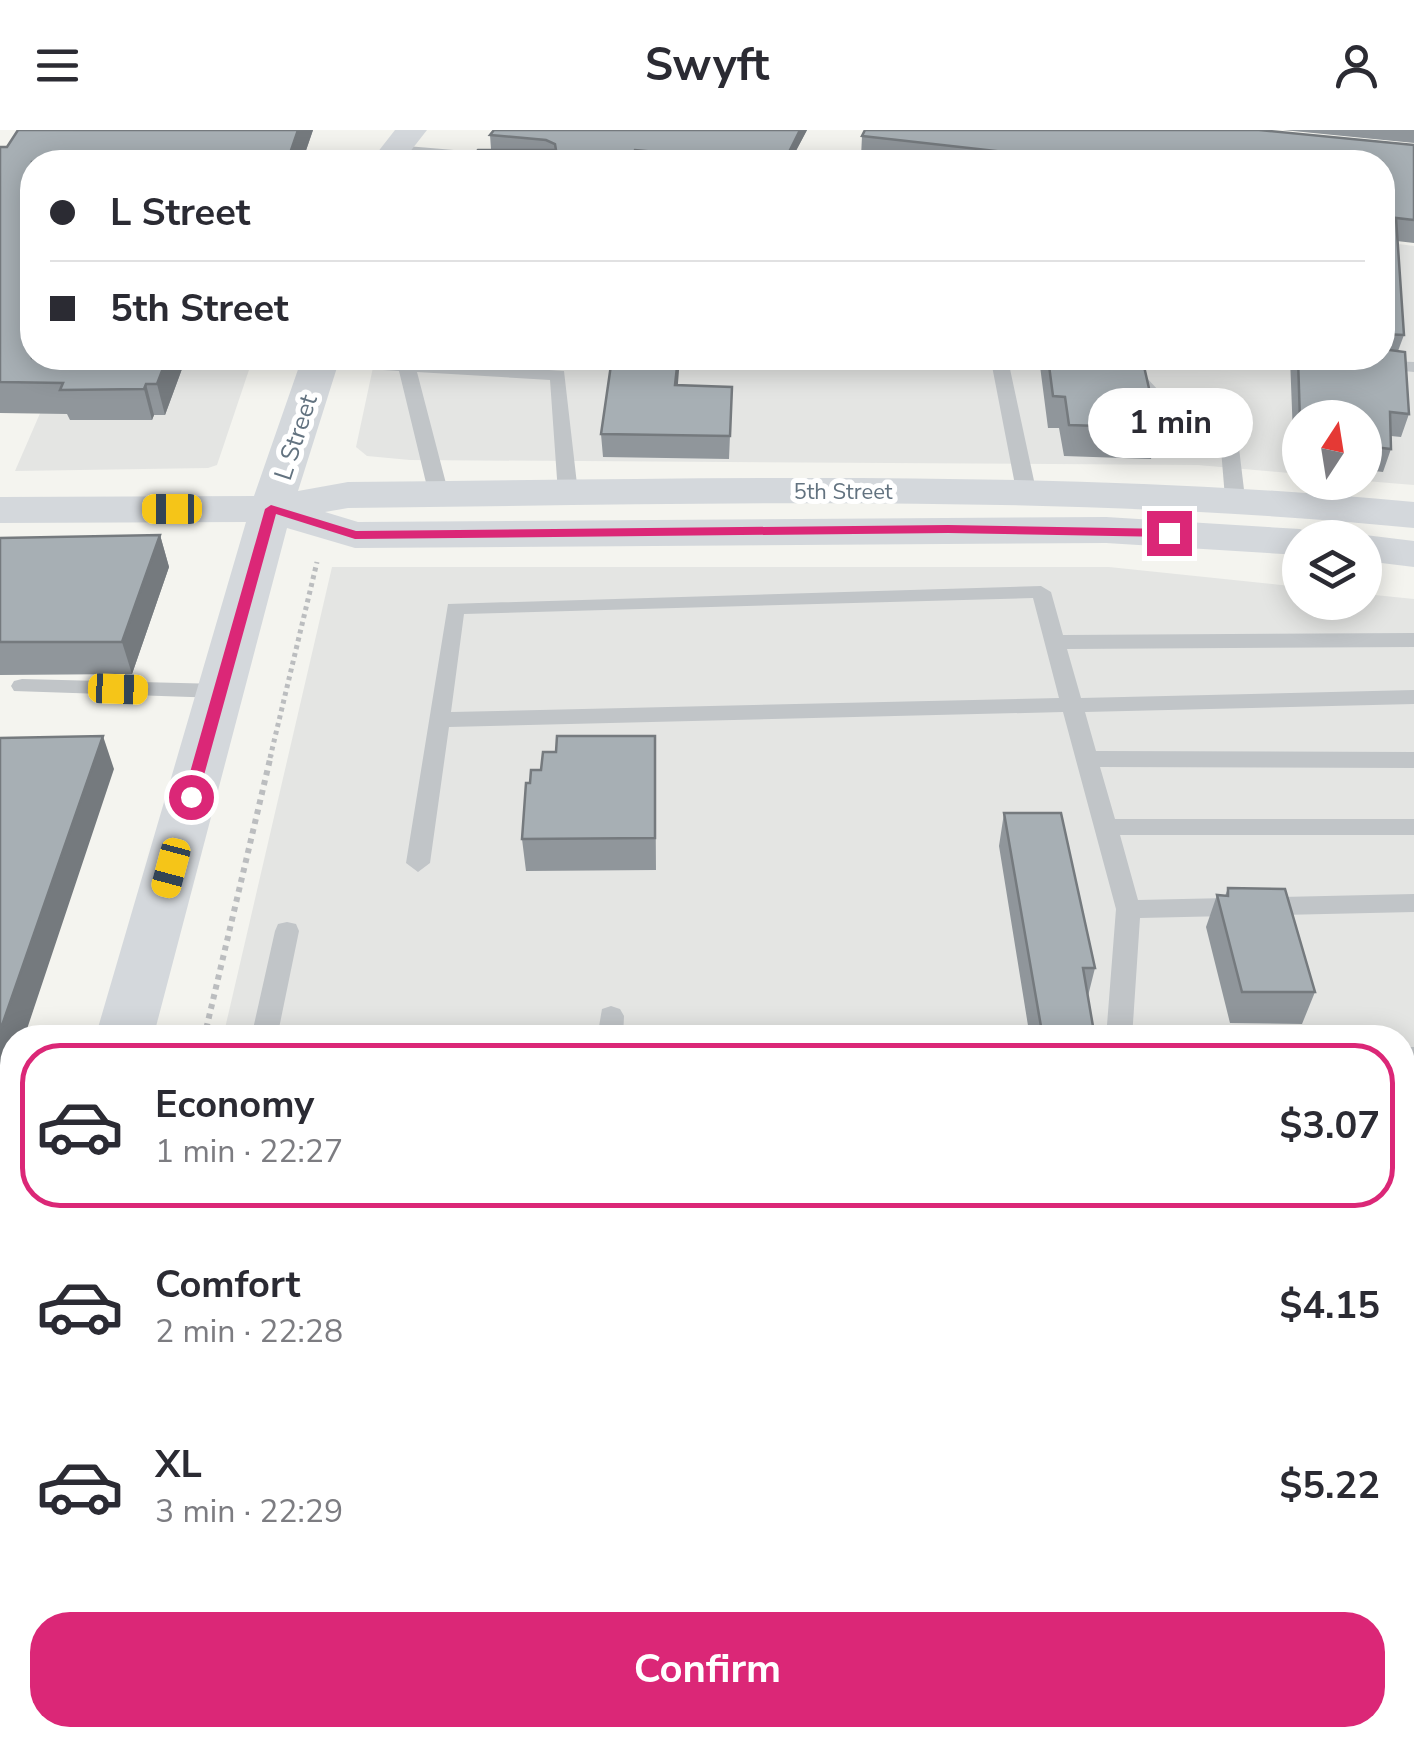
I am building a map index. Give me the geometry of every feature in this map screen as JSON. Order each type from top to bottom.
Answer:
[{"type":"main road","name":"L Street","points":[[128,1025],[271,509],[317,370]]},
{"type":"main road","name":"5th Street","points":[[0,510],[271,509],[348,496],[1026,490],[1235,498],[1414,515]]},
{"type":"main road","name":"5th Street","points":[[271,509],[355,535],[1106,530],[1282,541]]},
{"type":"main road","points":[[1382,550],[1414,554]]},
{"type":"lane","points":[[397,147],[426,150]]},
{"type":"lane","points":[[410,370],[439,495]]},
{"type":"lane","points":[[504,370],[558,375],[568,493]]},
{"type":"lane","points":[[1003,370],[1026,490]]},
{"type":"lane","points":[[1116,370],[1139,380],[1168,411],[1222,439],[1230,448],[1235,498]]},
{"type":"lane","points":[[418,863],[455,608],[1042,592],[1128,908],[1120,1025]]},
{"type":"lane","points":[[1056,642],[1414,640]]},
{"type":"lane","points":[[22,686],[220,692]]},
{"type":"lane","points":[[439,720],[1414,697]]},
{"type":"lane","points":[[1087,759],[1414,760]]},
{"type":"lane","points":[[1106,828],[1414,827]]},
{"type":"lane","points":[[1128,908],[1414,903]]},
{"type":"lane","points":[[267,1025],[287,932]]},
{"type":"shaded area","points":[[1395,244],[1414,246],[1414,485],[1382,482],[1382,400],[1282,400],[1282,472],[1198,465],[410,460],[367,456],[356,447],[372,370],[1395,370]]},
{"type":"shaded area","points":[[59,370],[249,370],[217,465],[15,471]]},
{"type":"shaded area","points":[[332,567],[1109,567],[1282,585],[1282,620],[1382,620],[1382,596],[1414,599],[1414,1025],[226,1025]]},
{"type":"building","points":[[18,130],[298,130],[291,150],[20,150],[20,370],[162,370],[157,384],[146,384],[144,389],[60,390],[63,383],[0,382],[0,147],[7,147]]},
{"type":"building","points":[[494,130],[800,130],[790,150],[556,150],[555,144],[546,140],[490,135]]},
{"type":"building","points":[[865,130],[1259,130],[1414,145],[1414,220],[1396,218],[1404,335],[1395,335],[1395,150],[987,150],[862,136]]},
{"type":"building","points":[[1395,351],[1405,352],[1409,414],[1390,412],[1391,449],[1382,448],[1382,400],[1299,400],[1298,370],[1395,370]]},
{"type":"building","points":[[610,370],[677,370],[675,385],[732,387],[730,436],[601,434]]},
{"type":"building","points":[[1050,370],[1145,370],[1158,428],[1069,425],[1065,397],[1053,396]]},
{"type":"building","points":[[160,535],[122,642],[0,642],[0,538]]},
{"type":"building","points":[[103,736],[2,1025],[0,1025],[0,738]]},
{"type":"building","points":[[557,736],[655,736],[655,838],[522,839],[526,783],[530,783],[531,770],[541,770],[543,752],[556,752]]},
{"type":"building","points":[[1004,813],[1061,813],[1095,968],[1083,968],[1093,1025],[1041,1025]]},
{"type":"building","points":[[1228,888],[1285,889],[1315,992],[1242,992],[1217,895],[1228,896]]},
{"type":"route","points":[[191,797],[271,509],[355,535],[948,529],[1169,533]]}]
